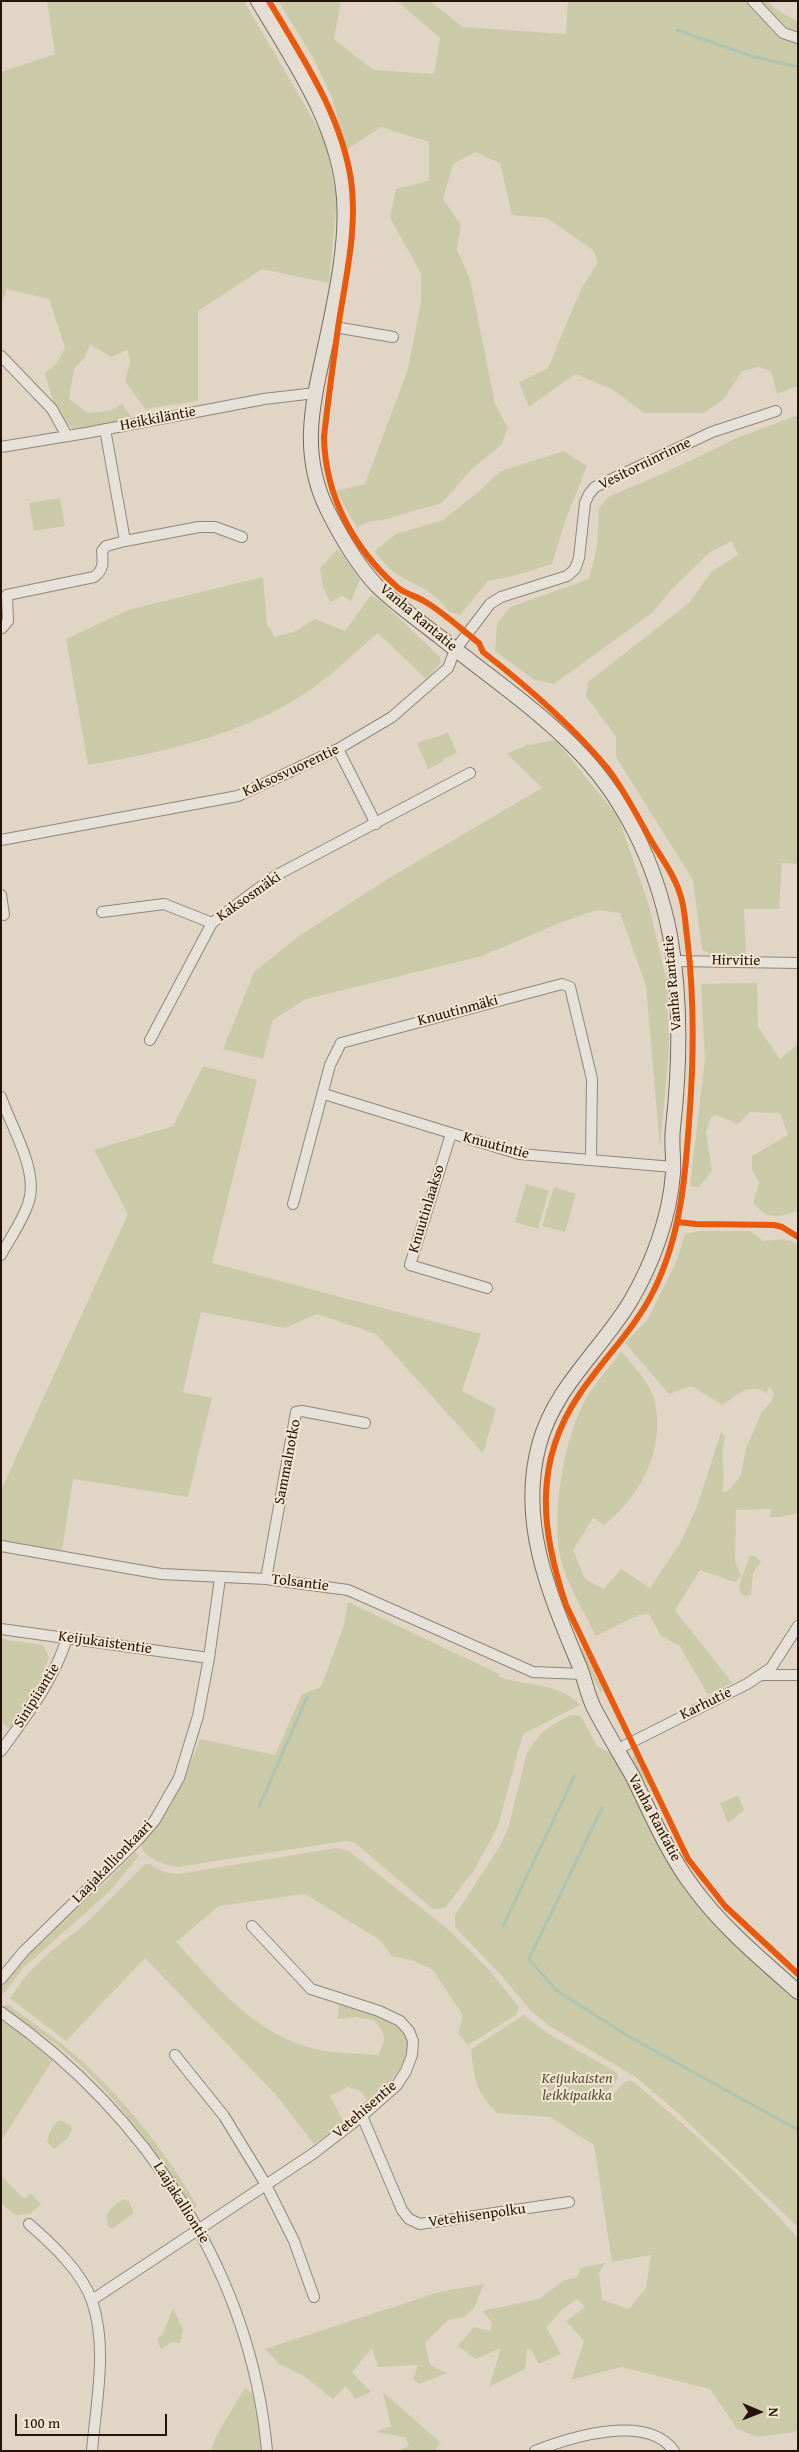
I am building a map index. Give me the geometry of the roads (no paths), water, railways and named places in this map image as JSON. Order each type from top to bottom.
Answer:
[{"type":"main road","name":"Vanha Rantatie","points":[[258,1],[311,94],[326,125],[337,158],[344,213],[341,255],[330,326],[310,423],[310,449],[313,470],[326,508],[361,567],[380,588],[455,650],[544,719],[574,747],[610,789],[639,841],[650,865],[662,902],[674,961],[677,1020],[676,1105],[672,1136],[673,1167],[665,1215],[641,1282],[609,1332],[564,1390],[544,1429],[536,1457],[532,1500],[538,1550],[551,1596],[583,1674],[598,1699],[618,1749],[689,1882],[729,1928],[798,1992]]},
{"type":"street","points":[[753,1],[783,33],[798,38]]},
{"type":"street","points":[[330,326],[393,337]]},
{"type":"street","points":[[1,356],[52,409],[67,436]]},
{"type":"street","name":"Heikkiläntie","points":[[1,447],[273,397],[315,393]]},
{"type":"street","name":"Vesitorninrinne","points":[[455,650],[490,604],[501,597],[567,576],[575,568],[579,558],[585,503],[595,487],[712,432],[776,411]]},
{"type":"street","points":[[105,429],[126,540]]},
{"type":"street","points":[[2,628],[8,621],[7,595],[94,577],[99,574],[103,566],[102,551],[106,546],[126,540],[215,527],[242,537]]},
{"type":"street","name":"Kaksosvuorentie","points":[[1,840],[238,796],[338,749],[392,717],[448,668],[455,650]]},
{"type":"street","points":[[338,749],[376,824]]},
{"type":"street","name":"Kaksosmäki","points":[[150,1040],[212,923],[276,876],[470,773]]},
{"type":"street","points":[[1,895],[4,915]]},
{"type":"street","points":[[102,912],[164,904],[212,923]]},
{"type":"street","name":"Hirvitie","points":[[674,961],[741,960],[798,963]]},
{"type":"street","name":"Knuutinmäki","points":[[293,1204],[332,1059],[340,1043],[564,984],[570,987],[592,1079],[591,1159]]},
{"type":"street","name":"Knuutintie","points":[[324,1094],[519,1154],[673,1167]]},
{"type":"street","points":[[1,1097],[26,1161],[31,1188],[29,1203],[1,1255]]},
{"type":"street","name":"Knuutinlaakso","points":[[450,1134],[410,1265],[487,1288]]},
{"type":"street","name":"Sammalnotko","points":[[266,1579],[296,1412],[365,1423]]},
{"type":"street","name":"Tolsantie","points":[[1,1546],[161,1574],[266,1579],[348,1590],[532,1672],[583,1674]]},
{"type":"street","name":"Laajakallionkaari","points":[[1,1979],[24,1951],[137,1841],[155,1820],[179,1778],[198,1716],[209,1658],[220,1578]]},
{"type":"street","name":"Karhutie","points":[[618,1749],[747,1684],[762,1674],[776,1661],[798,1626]]},
{"type":"street","name":"Keijukaistentie","points":[[1,1629],[209,1658]]},
{"type":"street","name":"Sinipiiantie","points":[[1,1751],[47,1684],[60,1659],[67,1638]]},
{"type":"street","points":[[762,1674],[798,1675]]},
{"type":"street","name":"Vetehisentie","points":[[92,2300],[265,2183],[314,2153],[362,2116],[397,2084],[406,2072],[412,2055],[413,2041],[409,2031],[400,2021],[380,2011],[311,1989],[252,1926]]},
{"type":"street","name":"Laajakalliontie","points":[[1,2012],[41,2040],[92,2089],[139,2139],[170,2182],[199,2229],[226,2286],[239,2323],[258,2393],[267,2451]]},
{"type":"street","points":[[175,2055],[224,2116],[265,2183],[294,2241],[314,2297]]},
{"type":"street","name":"Vetehisenpolku","points":[[362,2116],[402,2210],[410,2220],[420,2224],[569,2202]]},
{"type":"street","points":[[29,2224],[75,2273],[92,2300],[99,2336],[92,2451]]},
{"type":"street","points":[[535,2451],[581,2436],[634,2431],[660,2437],[674,2451]]},
{"type":"waterway","points":[[677,30],[751,56],[798,67]]},
{"type":"waterway","points":[[259,1807],[307,1697]]},
{"type":"waterway","points":[[503,1926],[575,1775]]},
{"type":"waterway","points":[[602,1808],[529,1959],[556,1990],[628,2036],[798,2130]]},
{"type":"park label","name":"Keijukaisten leikkipaikka","points":[[577,2088]]}]
